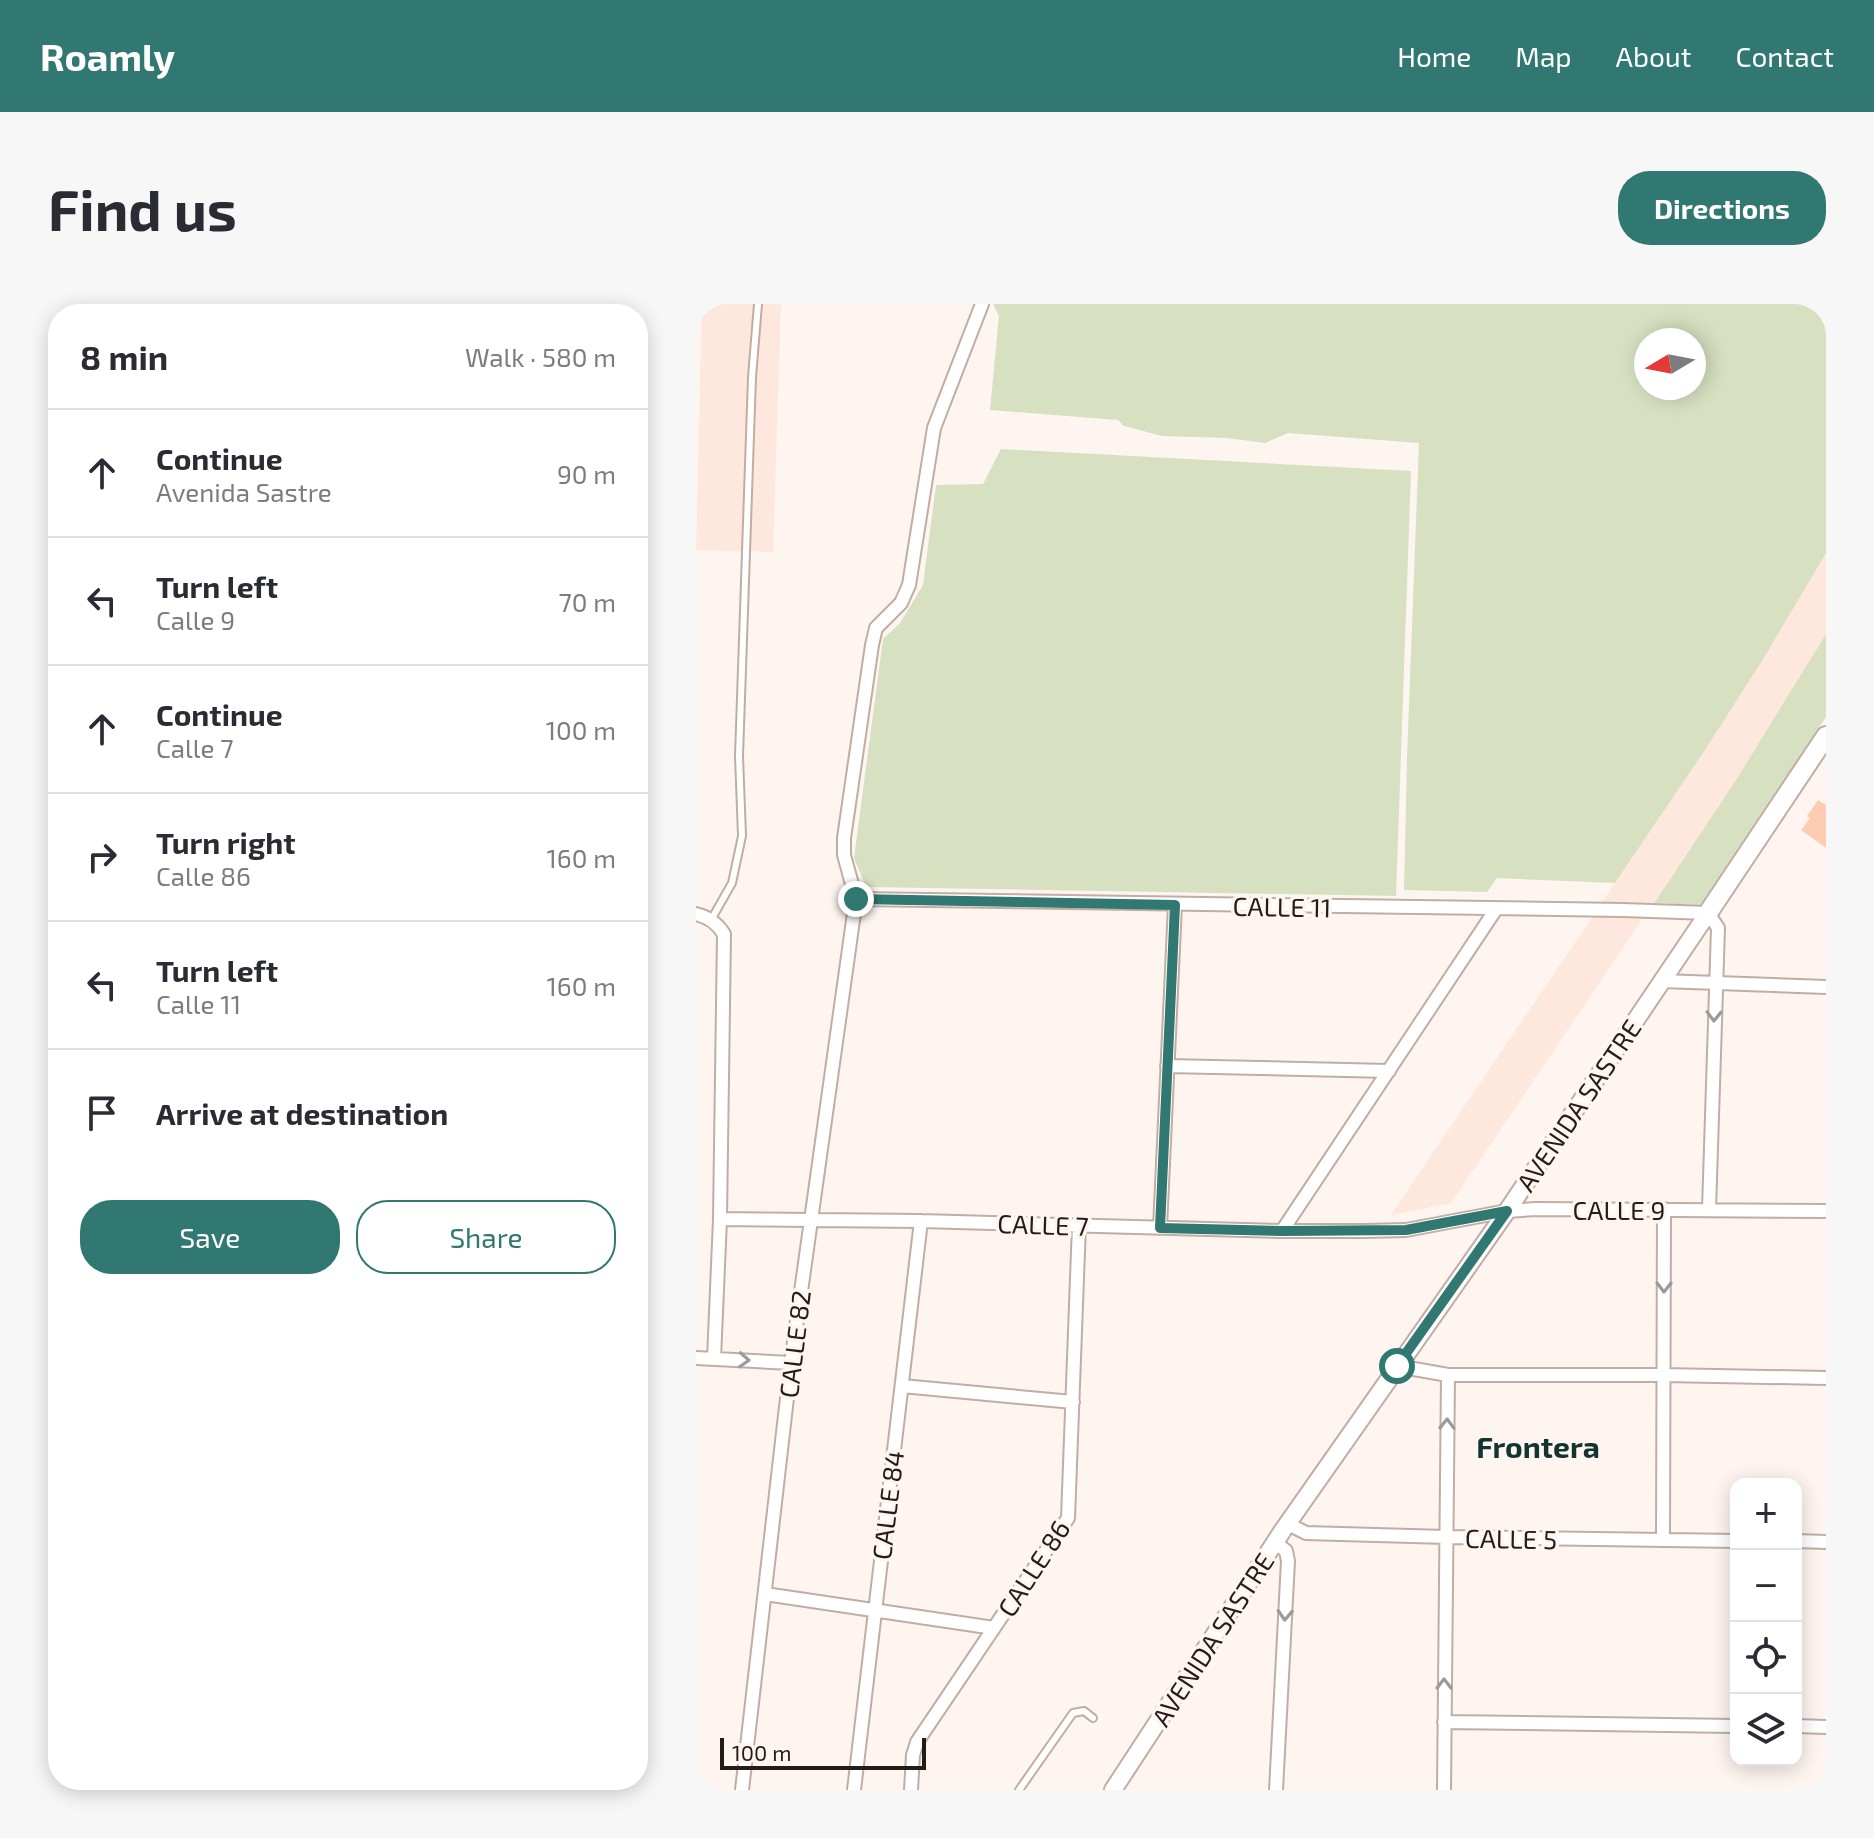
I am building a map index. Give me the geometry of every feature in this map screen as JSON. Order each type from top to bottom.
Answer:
[{"type":"main road","name":"AVENIDA SASTRE","points":[[1708,913],[1826,736]]},
{"type":"street","points":[[856,899],[844,855],[844,838],[872,645],[876,628],[901,603],[909,585],[934,428],[982,304]]},
{"type":"street","name":"CALLE 11","points":[[856,899],[1708,913]]},
{"type":"street","name":"CALLE 82","points":[[742,1790],[791,1363],[856,899]]},
{"type":"street","points":[[1160,1228],[1175,905]]},
{"type":"street","points":[[1282,1231],[1496,909]]},
{"type":"street","points":[[1708,913],[1718,928],[1709,1210]]},
{"type":"street","name":"AVENIDA SASTRE","points":[[1113,1790],[1275,1542],[1507,1211],[1708,913]]},
{"type":"street","points":[[696,914],[706,916],[724,934],[720,1219],[714,1359]]},
{"type":"street","points":[[1662,981],[1826,987]]},
{"type":"street","points":[[1167,1066],[1389,1071]]},
{"type":"street","name":"CALLE 9","points":[[1365,1231],[1406,1230],[1507,1211],[1536,1209],[1826,1211]]},
{"type":"street","points":[[1663,1540],[1664,1209]]},
{"type":"street","name":"CALLE 7","points":[[720,1219],[1365,1231]]},
{"type":"street","name":"CALLE 84","points":[[854,1790],[921,1221]]},
{"type":"street","name":"CALLE 86","points":[[911,1790],[917,1742],[1068,1518],[1079,1225]]},
{"type":"street","points":[[696,1358],[791,1363]]},
{"type":"street","points":[[1397,1366],[1448,1375],[1826,1378]]},
{"type":"street","points":[[1444,1790],[1448,1375]]},
{"type":"street","points":[[902,1386],[1073,1402]]},
{"type":"street","name":"CALLE 5","points":[[1288,1524],[1306,1533],[1730,1541]]},
{"type":"street","points":[[1802,1541],[1826,1542]]},
{"type":"street","points":[[1275,1542],[1286,1551],[1288,1561],[1276,1790]]},
{"type":"street","points":[[765,1594],[994,1628]]},
{"type":"street","points":[[1444,1722],[1730,1726]]},
{"type":"street","points":[[1802,1726],[1826,1727]]},
{"type":"lane","points":[[711,920],[732,883],[742,836],[739,756],[752,377],[758,304]]},
{"type":"lane","points":[[1019,1790],[1073,1713],[1084,1711],[1093,1718]]},
{"type":"shaded area","points":[[702,304],[781,304],[773,552],[696,550]]},
{"type":"shaded area","points":[[1826,553],[1826,634],[1736,780],[1451,1203],[1391,1215],[1705,750]]},
{"type":"green space","points":[[993,304],[1826,304],[1826,553],[1705,750],[1615,883],[1497,878],[1487,892],[1404,890],[1419,443],[1288,433],[1265,443],[1227,438],[1162,436],[1124,426],[1118,420],[990,410],[999,316]]},
{"type":"green space","points":[[1001,449],[1411,471],[1396,896],[866,887],[854,858],[883,639],[900,623],[923,585],[936,485],[983,484]]},
{"type":"green space","points":[[1826,634],[1826,717],[1701,905],[1654,903],[1736,780]]},
{"type":"building","points":[[1818,800],[1826,805],[1826,848],[1801,830]]},
{"type":"district","name":"Frontera","points":[[1538,1446]]},
{"type":"route","points":[[856,899],[1175,905],[1160,1228],[1406,1230],[1507,1211],[1397,1366]]}]
